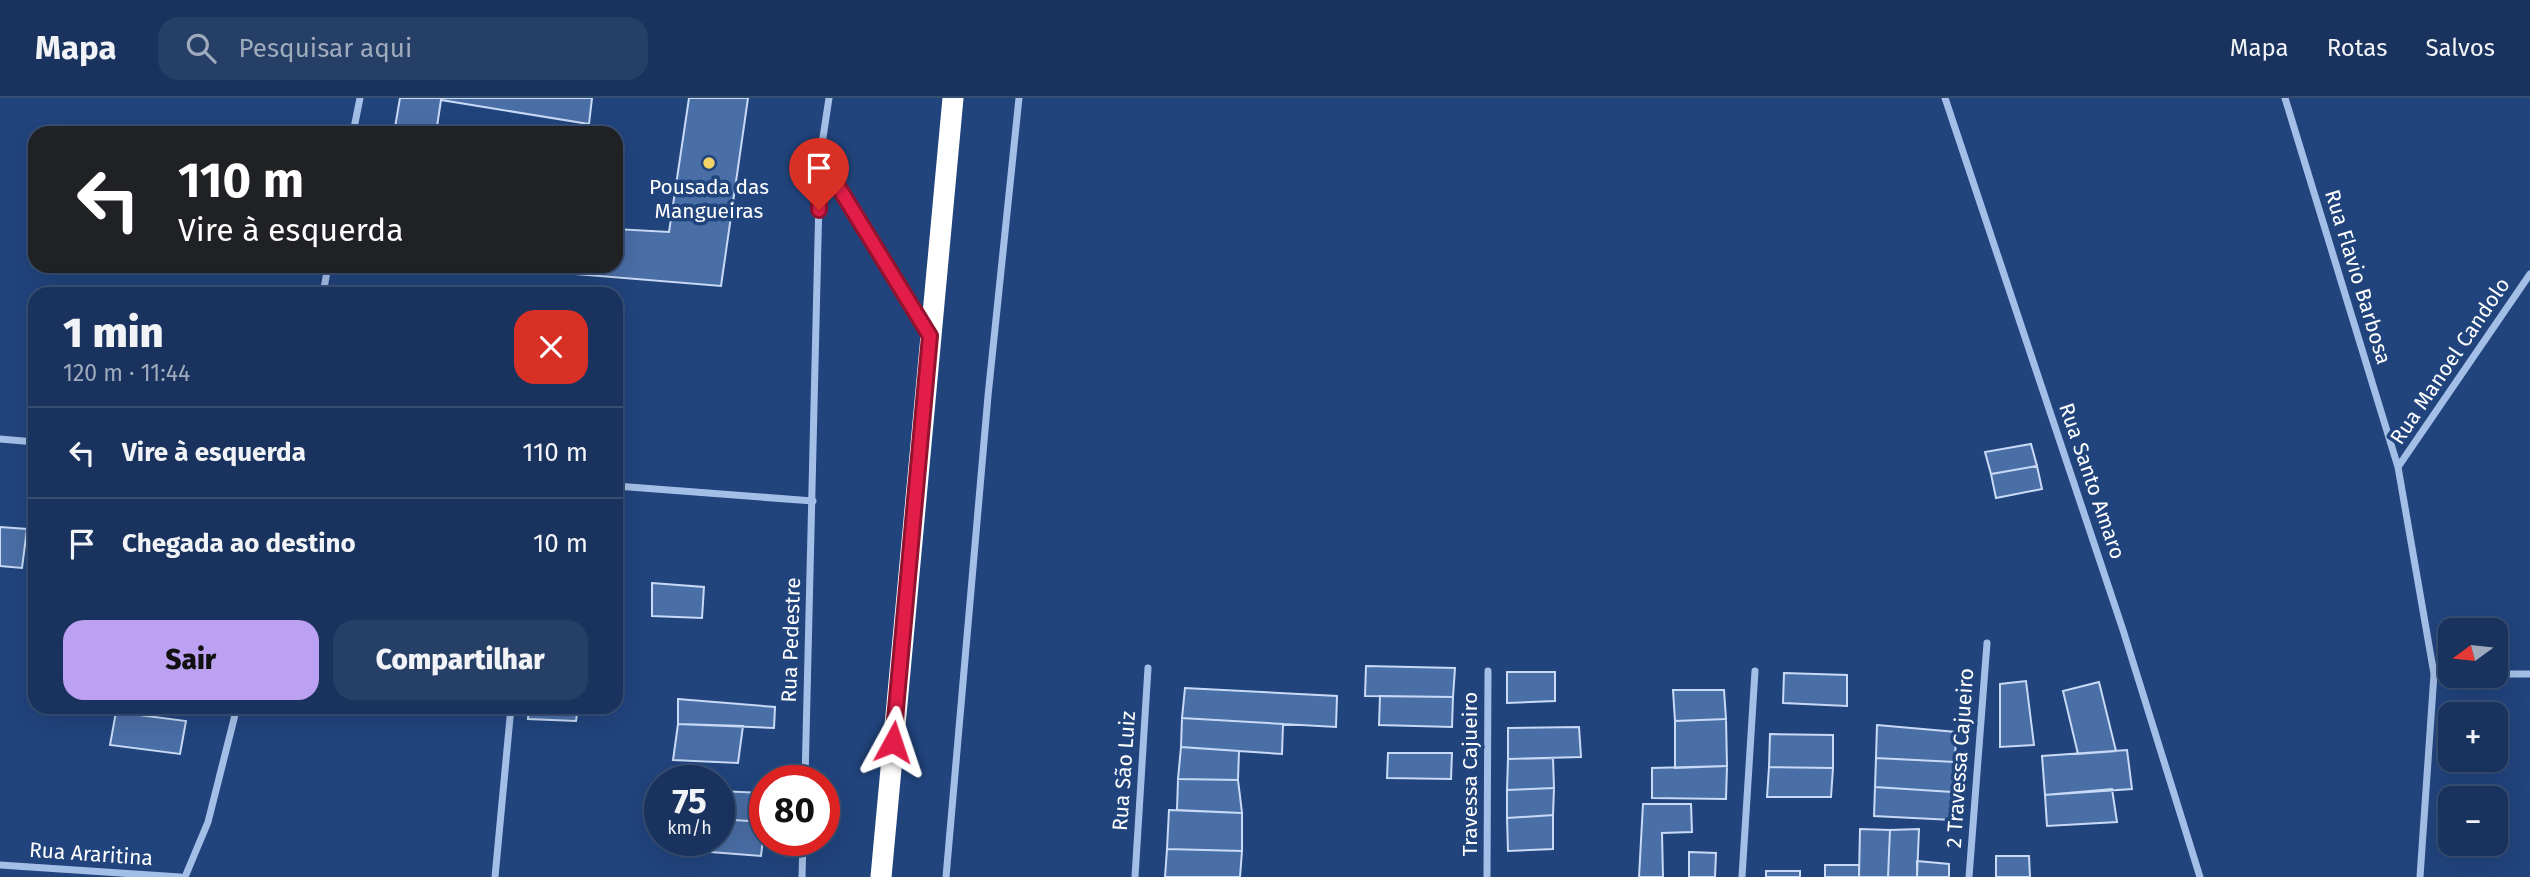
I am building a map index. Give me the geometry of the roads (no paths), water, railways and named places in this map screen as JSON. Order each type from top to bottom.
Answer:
[{"type":"highway","points":[[881,877],[953,98]]},
{"type":"street","points":[[354,126],[360,98]]},
{"type":"street","name":"Rua Pedestre","points":[[805,765],[820,157],[829,98]]},
{"type":"street","points":[[946,877],[988,396],[1018,98]]},
{"type":"street","name":"Rua Santo Amaro","points":[[1945,98],[2123,630],[2200,877]]},
{"type":"street","name":"Rua Flavio Barbosa","points":[[2285,98],[2398,467],[2434,674],[2420,877]]},
{"type":"street","points":[[820,157],[930,336]]},
{"type":"street","name":"Rua Manoel Candolo","points":[[2398,467],[2530,274]]},
{"type":"street","points":[[0,439],[28,441]]},
{"type":"street","points":[[623,487],[813,501]]},
{"type":"street","name":"2 Travessa Cajueiro","points":[[1969,877],[1987,643]]},
{"type":"street","name":"Rua São Luiz","points":[[1135,877],[1148,668]]},
{"type":"street","name":"Travessa Cajueiro","points":[[1487,877],[1488,671]]},
{"type":"street","points":[[1742,877],[1755,671]]},
{"type":"street","points":[[2508,674],[2530,674]]},
{"type":"street","points":[[186,877],[208,822],[235,714]]},
{"type":"street","points":[[495,877],[510,714]]},
{"type":"street","points":[[802,877],[803,856]]},
{"type":"street","name":"Rua Araritina","points":[[0,865],[180,877]]},
{"type":"place","name":"Pousada das Mangueiras","points":[[709,163]]}]
